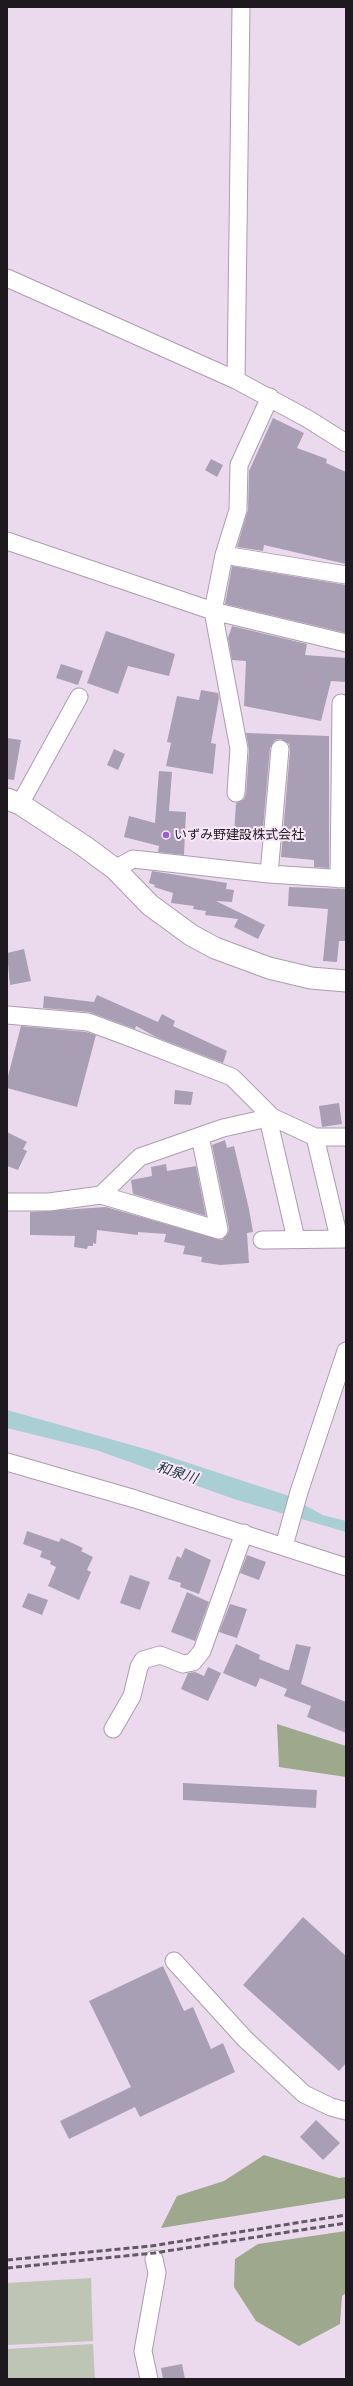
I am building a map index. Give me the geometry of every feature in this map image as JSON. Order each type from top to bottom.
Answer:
[{"type":"street","points":[[236,380],[242,7]]},
{"type":"street","points":[[7,278],[236,380],[270,397],[346,443]]},
{"type":"street","points":[[236,793],[239,748],[213,611],[224,555],[238,510],[239,465],[270,397]]},
{"type":"street","points":[[7,541],[213,611],[346,643]]},
{"type":"street","points":[[224,555],[346,575]]},
{"type":"street","points":[[79,698],[13,801],[58,828],[115,869],[150,905],[191,935],[215,948],[269,968],[311,978],[346,980]]},
{"type":"street","points":[[115,869],[133,859],[269,874],[343,879],[341,703]]},
{"type":"street","points":[[269,874],[280,749]]},
{"type":"street","points":[[7,1015],[88,1022],[232,1077],[270,1118],[315,1137],[346,1137]]},
{"type":"street","points":[[101,1195],[140,1157],[200,1136],[270,1118]]},
{"type":"street","points":[[270,1118],[296,1239]]},
{"type":"street","points":[[7,1202],[48,1202],[101,1195],[219,1230],[200,1136]]},
{"type":"street","points":[[262,1240],[342,1238],[315,1137]]},
{"type":"street","points":[[284,1546],[299,1492],[346,1351]]},
{"type":"street","points":[[7,1462],[244,1533],[346,1567]]},
{"type":"street","points":[[113,1729],[132,1696],[138,1667],[143,1660],[160,1655],[183,1664],[193,1662],[202,1651],[235,1562],[244,1533]]},
{"type":"street","points":[[174,1961],[245,2039],[304,2094],[331,2107],[346,2111]]},
{"type":"street","points":[[149,2379],[143,2351],[157,2273],[154,2260]]},
{"type":"shaded area","points":[[277,1724],[346,1746],[346,1777],[279,1767]]},
{"type":"shaded area","points":[[264,2155],[339,2178],[346,2177],[346,2198],[161,2228],[177,2196],[224,2181]]},
{"type":"shaded area","points":[[346,2231],[346,2293],[342,2296],[340,2324],[299,2346],[256,2321],[234,2287],[235,2259],[258,2244]]},
{"type":"shaded area","points":[[91,2278],[93,2341],[7,2345],[7,2283]]},
{"type":"shaded area","points":[[93,2344],[95,2379],[7,2379],[7,2349]]},
{"type":"water","name":"和泉川","points":[[7,1410],[149,1450],[286,1495],[323,1515],[346,1521],[346,1532],[237,1500],[96,1450],[7,1428]]},
{"type":"building","points":[[273,418],[304,433],[297,448],[327,459],[326,463],[346,472],[346,564],[264,545],[263,551],[237,547],[248,510],[249,471]]},
{"type":"building","points":[[211,459],[223,465],[217,477],[205,470]]},
{"type":"building","points":[[232,566],[346,585],[346,633],[225,604]]},
{"type":"building","points":[[232,626],[307,644],[305,655],[346,658],[346,682],[331,681],[321,721],[244,706],[246,661],[232,660],[228,638]]},
{"type":"building","points":[[106,631],[175,654],[169,676],[128,666],[118,694],[87,683]]},
{"type":"building","points":[[61,664],[83,671],[78,685],[56,678]]},
{"type":"building","points":[[201,690],[218,693],[219,698],[211,743],[216,744],[213,774],[166,766],[171,743],[167,742],[177,696],[199,700]]},
{"type":"building","points":[[246,733],[329,736],[329,868],[314,867],[314,860],[281,857],[290,750],[289,744],[281,739],[275,740],[270,748],[262,840],[246,839],[246,835],[234,834],[236,803],[244,799],[246,794],[249,750]]},
{"type":"building","points":[[7,738],[21,740],[14,780],[7,779]]},
{"type":"building","points":[[114,749],[125,754],[118,770],[107,765]]},
{"type":"building","points":[[159,771],[172,772],[169,811],[186,812],[184,855],[158,852],[159,846],[124,837],[129,816],[155,823]]},
{"type":"building","points":[[152,871],[227,883],[226,889],[234,890],[232,902],[216,901],[265,925],[258,939],[234,927],[238,919],[205,915],[206,911],[193,909],[194,906],[171,903],[173,893],[154,887],[155,885],[149,883]]},
{"type":"building","points":[[289,887],[346,889],[346,941],[339,941],[337,962],[323,961],[328,909],[288,906]]},
{"type":"building","points":[[24,949],[31,981],[10,985],[7,953]]},
{"type":"building","points":[[97,995],[158,1022],[162,1014],[175,1021],[173,1026],[227,1051],[223,1063],[158,1038],[136,1026],[135,1029],[89,1012],[43,1008],[44,996],[94,1002]]},
{"type":"building","points":[[21,1026],[86,1032],[96,1035],[77,1107],[7,1088],[7,1080]]},
{"type":"building","points":[[175,1090],[193,1092],[191,1105],[174,1104]]},
{"type":"building","points":[[339,1103],[342,1124],[322,1127],[319,1106]]},
{"type":"building","points":[[7,1132],[27,1142],[23,1149],[27,1151],[18,1170],[7,1166]]},
{"type":"building","points":[[225,1140],[227,1148],[234,1146],[249,1209],[253,1232],[247,1233],[249,1263],[220,1265],[201,1262],[202,1257],[183,1254],[185,1246],[164,1242],[166,1234],[138,1232],[138,1235],[97,1230],[96,1244],[93,1243],[93,1246],[88,1246],[87,1249],[74,1247],[75,1236],[30,1235],[30,1212],[106,1207],[222,1240],[228,1233],[229,1228],[212,1145]]},
{"type":"building","points":[[166,1164],[167,1171],[196,1166],[206,1216],[133,1194],[131,1180],[152,1176],[151,1167]]},
{"type":"building","points":[[27,1531],[59,1542],[61,1538],[83,1548],[81,1551],[93,1557],[87,1570],[91,1572],[79,1600],[48,1586],[56,1567],[50,1564],[51,1561],[40,1557],[42,1551],[23,1544]]},
{"type":"building","points":[[185,1548],[211,1560],[199,1594],[180,1587],[181,1583],[168,1579],[177,1556],[181,1558]]},
{"type":"building","points":[[247,1555],[266,1562],[259,1580],[240,1573]]},
{"type":"building","points":[[130,1575],[150,1582],[140,1610],[120,1603]]},
{"type":"building","points":[[187,1592],[209,1602],[195,1641],[171,1632]]},
{"type":"building","points":[[28,1593],[48,1600],[42,1615],[22,1607]]},
{"type":"building","points":[[230,1604],[247,1609],[237,1638],[219,1632]]},
{"type":"building","points":[[236,1644],[260,1655],[259,1659],[286,1670],[289,1670],[296,1644],[311,1647],[301,1684],[346,1702],[346,1733],[307,1717],[311,1706],[284,1696],[287,1689],[260,1678],[256,1687],[223,1673]]},
{"type":"building","points":[[208,1667],[221,1673],[208,1701],[181,1689],[188,1673],[195,1672],[204,1676]]},
{"type":"building","points":[[183,1783],[317,1790],[316,1808],[183,1800]]},
{"type":"building","points":[[303,1917],[346,1956],[346,2063],[339,2071],[243,1985]]},
{"type":"building","points":[[163,1966],[184,2011],[193,2007],[211,2049],[223,2043],[235,2072],[140,2117],[135,2107],[69,2139],[60,2121],[131,2087],[89,2001]]},
{"type":"building","points":[[316,2120],[340,2143],[323,2160],[300,2137]]},
{"type":"building","points":[[182,2364],[185,2379],[163,2379],[161,2368]]},
{"type":"railway","points":[[7,2260],[151,2246],[346,2215]]},
{"type":"railway","points":[[7,2268],[154,2253],[346,2223]]},
{"type":"place","name":"いずみ野建設株式会社","points":[[166,835]]}]
